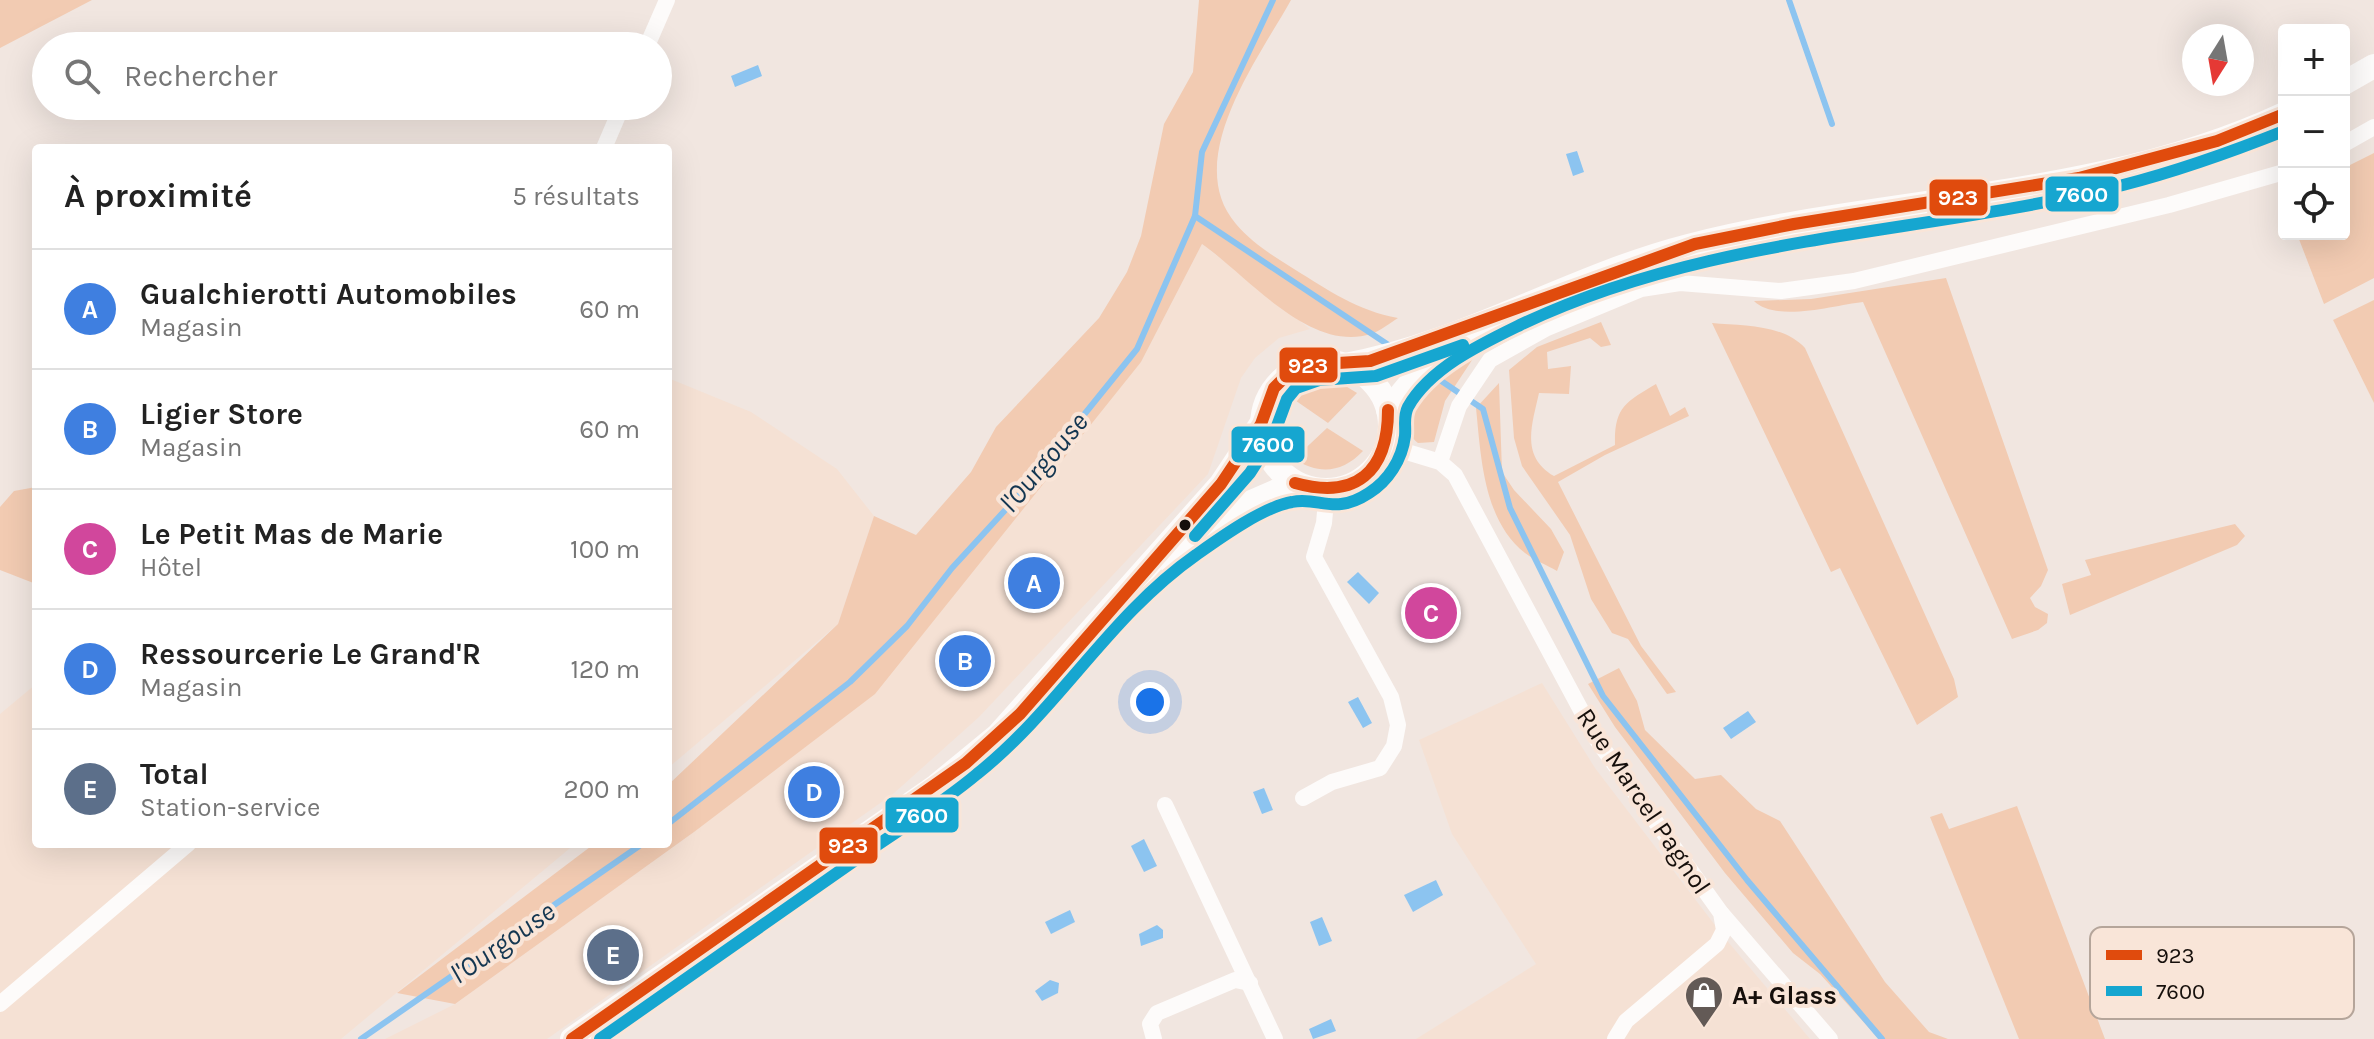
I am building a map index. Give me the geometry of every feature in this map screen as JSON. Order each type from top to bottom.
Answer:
[{"type":"main road","points":[[2350,80],[2374,66]]},
{"type":"main road","points":[[572,1039],[966,763],[1020,714],[1221,484],[1261,424],[1265,405],[1274,388],[1288,374],[1306,365],[1325,362],[1345,365],[1370,361],[1500,315],[1593,277],[1683,247],[1845,214],[2059,182],[2120,169],[2199,148],[2278,116]]},
{"type":"main road","points":[[1388,410],[1428,362],[1500,315]]},
{"type":"main road","points":[[1261,424],[1270,458],[1295,483],[1327,490],[1343,488],[1370,473],[1387,446],[1388,410],[1379,390],[1364,375],[1345,365]]},
{"type":"main road","points":[[1133,583],[1240,507],[1295,483]]},
{"type":"street","points":[[653,32],[667,0]]},
{"type":"street","points":[[606,144],[616,120]]},
{"type":"street","points":[[2350,141],[2374,127]]},
{"type":"street","points":[[1387,446],[1440,462],[1465,393],[1490,360],[1547,328],[1641,289],[1680,283],[1781,291],[1854,281],[2169,205],[2278,174]]},
{"type":"street","name":"Rue Marcel Pagnol","points":[[1440,462],[1455,475],[1480,517],[1597,740],[1721,913],[1724,930],[1717,944],[1626,1021],[1615,1039]]},
{"type":"street","points":[[1303,798],[1332,782],[1380,768],[1390,755],[1398,730],[1391,697],[1314,557],[1324,523],[1327,490]]},
{"type":"street","points":[[1165,805],[1275,1039]]},
{"type":"street","points":[[0,1004],[183,848]]},
{"type":"street","points":[[1721,913],[1830,1039]]},
{"type":"street","points":[[1154,1039],[1150,1024],[1157,1013],[1235,980],[1250,983]]},
{"type":"shaded area","points":[[0,0],[92,0],[0,48]]},
{"type":"shaded area","points":[[1199,0],[1291,0],[1245,79],[1231,110],[1221,140],[1217,170],[1221,198],[1236,224],[1263,249],[1356,305],[1398,318],[1371,334],[1348,337],[1325,332],[1280,308],[1202,244],[1141,362],[875,694],[672,848],[672,781],[838,624],[874,516],[916,535],[971,472],[996,427],[1099,318],[1127,272],[1141,236],[1164,124],[1193,72]]},
{"type":"shaded area","points":[[2374,153],[2374,278],[2324,304],[2299,240],[2350,240],[2350,165]]},
{"type":"shaded area","points":[[1202,244],[1310,329],[1279,338],[1255,358],[1241,378],[1208,474],[979,717],[893,794],[547,1039],[385,1039],[455,1004],[694,832],[1141,362]]},
{"type":"shaded area","points":[[1946,278],[2048,570],[2041,586],[2030,598],[2035,607],[2048,614],[2047,623],[2038,630],[2012,639],[1863,302],[1791,312],[1776,311],[1754,301],[1811,299]]},
{"type":"shaded area","points":[[2374,300],[2374,403],[2333,320]]},
{"type":"shaded area","points":[[1601,322],[1611,345],[1601,347],[1590,338],[1547,352],[1548,369],[1571,366],[1569,394],[1539,393],[1532,428],[1532,449],[1543,468],[1554,476],[1615,445],[1617,422],[1624,407],[1656,384],[1670,416],[1685,407],[1689,416],[1605,455],[1558,482],[1641,646],[1676,692],[1667,694],[1628,639],[1612,633],[1591,599],[1570,535],[1522,466],[1514,438],[1509,370],[1537,347]]},
{"type":"shaded area","points":[[1712,323],[1774,330],[1786,334],[1805,348],[1954,679],[1958,697],[1917,725],[1840,568],[1831,572]]},
{"type":"shaded area","points":[[1480,348],[1445,401],[1434,442],[1418,443],[1410,433],[1408,421],[1414,396],[1444,367]]},
{"type":"shaded area","points":[[1324,379],[1339,382],[1357,393],[1328,423],[1289,396],[1308,382]]},
{"type":"shaded area","points":[[672,380],[751,412],[837,469],[874,516],[838,624],[672,765]]},
{"type":"shaded area","points":[[1499,383],[1502,472],[1514,490],[1551,529],[1564,552],[1557,571],[1529,556],[1511,539],[1492,505],[1483,466],[1476,408]]},
{"type":"shaded area","points":[[1327,428],[1363,451],[1347,464],[1330,469],[1312,468],[1294,459]]},
{"type":"shaded area","points":[[32,488],[32,582],[0,570],[0,507],[14,491]]},
{"type":"shaded area","points":[[2235,524],[2245,536],[2237,545],[2070,615],[2062,584],[2091,575],[2085,560]]},
{"type":"shaded area","points":[[1619,668],[1637,701],[1645,730],[1695,779],[1721,775],[1756,809],[1780,821],[1885,982],[1929,1032],[1948,1039],[1879,1039],[1820,974],[1793,953],[1725,873],[1615,727],[1588,684]]},
{"type":"shaded area","points":[[1542,683],[1595,768],[1724,937],[1810,1039],[1416,1039],[1536,964],[1452,834],[1419,740]]},
{"type":"shaded area","points":[[32,687],[32,848],[570,848],[341,1039],[0,1039],[0,714]]},
{"type":"shaded area","points":[[2017,806],[2090,999],[2090,1019],[2097,1019],[2105,1039],[2019,1039],[1930,817],[1942,813],[1949,829]]},
{"type":"shaded area","points":[[589,848],[672,848],[455,1004],[397,993]]},
{"type":"water","points":[[758,65],[762,76],[735,87],[731,76]]},
{"type":"water","points":[[1577,151],[1584,172],[1573,176],[1566,154]]},
{"type":"water","points":[[1358,572],[1379,593],[1369,604],[1347,582]]},
{"type":"water","points":[[1358,697],[1372,723],[1363,728],[1348,702]]},
{"type":"water","points":[[1748,711],[1756,722],[1731,739],[1723,728]]},
{"type":"water","points":[[1264,788],[1273,810],[1262,814],[1253,792]]},
{"type":"water","points":[[1144,839],[1157,866],[1144,872],[1131,846]]},
{"type":"water","points":[[1436,880],[1443,895],[1413,912],[1404,895]]},
{"type":"water","points":[[1070,910],[1075,922],[1051,934],[1045,922]]},
{"type":"water","points":[[1322,917],[1332,941],[1319,946],[1310,922]]},
{"type":"water","points":[[1157,925],[1163,930],[1163,938],[1141,946],[1139,934]]},
{"type":"water","points":[[1050,980],[1059,983],[1058,993],[1042,1001],[1035,991]]},
{"type":"water","points":[[1331,1019],[1336,1031],[1313,1039],[1309,1029]]},
{"type":"waterway","name":"l'Ourgouse","points":[[672,821],[850,682],[907,626],[952,568],[1020,494],[1137,349],[1195,216],[1202,152],[1273,0]]},
{"type":"waterway","points":[[1789,0],[1832,124]]},
{"type":"waterway","points":[[1195,216],[1393,348]]},
{"type":"waterway","points":[[1428,372],[1483,409],[1510,508],[1603,696],[1747,880],[1882,1039]]},
{"type":"waterway","name":"l'Ourgouse","points":[[361,1039],[636,848]]},
{"type":"transit line","name":"923","points":[[572,1039],[966,763],[1020,714],[1221,484],[1261,424],[1274,388],[1288,374],[1306,365],[1370,361],[1695,244],[1794,224],[2079,178],[2217,141],[2278,116]]},
{"type":"transit line","name":"7600","points":[[600,1039],[977,774],[1034,721],[1137,606],[1196,555],[1242,524],[1281,505],[1302,501],[1346,503],[1376,488],[1397,461],[1405,436],[1406,411],[1418,393],[1443,369],[1489,340],[1593,295],[1667,271],[1742,254],[2047,202],[2123,185],[2204,161],[2278,133]]},
{"type":"transit line","name":"7600","points":[[1195,536],[1250,473],[1273,437],[1287,399],[1296,388],[1319,380],[1376,376],[1463,345]]},
{"type":"transit line","name":"923","points":[[1295,483],[1335,487],[1351,484],[1364,476],[1375,465],[1382,450],[1388,410]]},
{"type":"place","name":"Gualchierotti Automobiles","points":[[1034,583]]},
{"type":"place","name":"Le Petit Mas de Marie","points":[[1431,613]]},
{"type":"place","name":"Ligier Store","points":[[965,661]]},
{"type":"place","name":"Ressourcerie Le Grand'R","points":[[814,792]]},
{"type":"place","name":"Total","points":[[613,955]]},
{"type":"place","name":"A+ Glass","points":[[1704,1029]]}]
